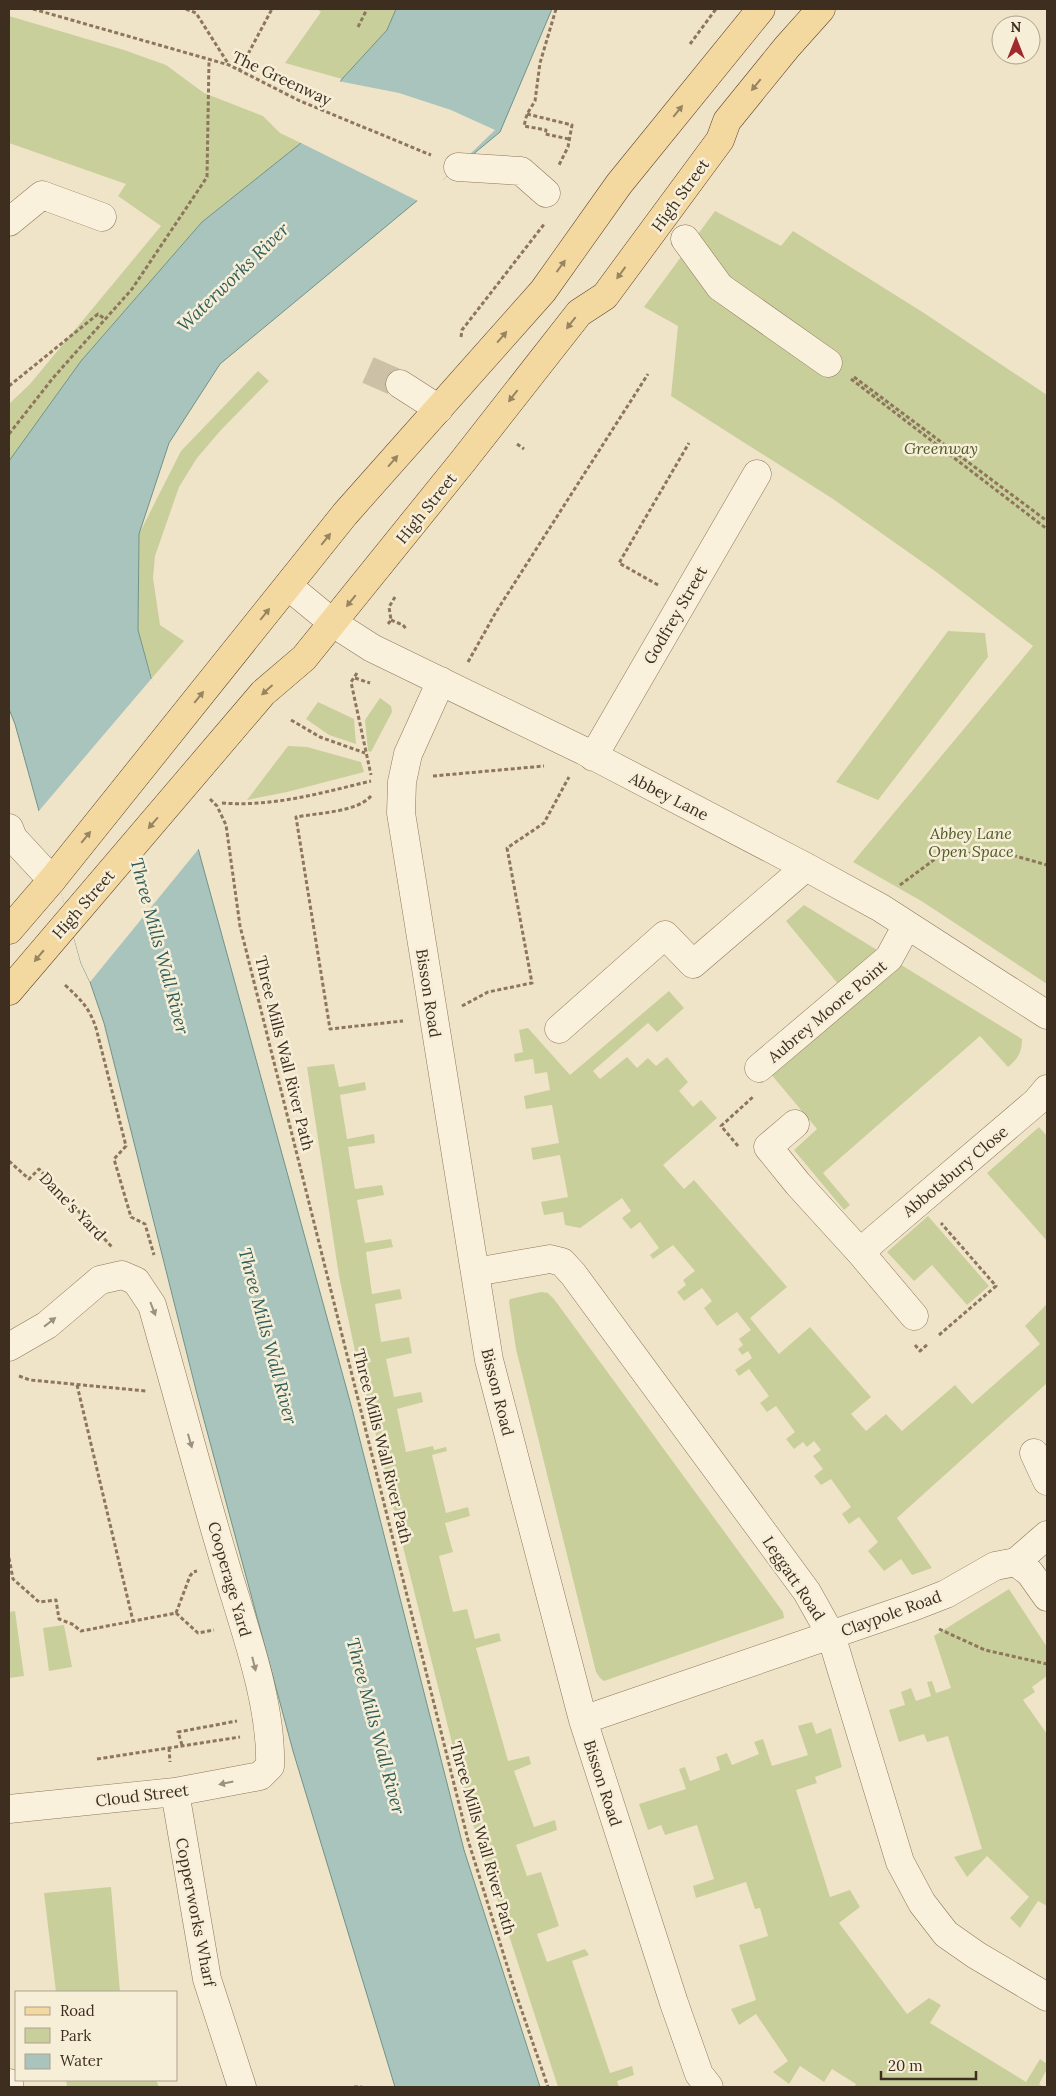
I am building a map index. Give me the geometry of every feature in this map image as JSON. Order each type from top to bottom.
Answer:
[{"type":"main road","points":[[9,930],[54,878],[345,514],[542,291],[619,184],[761,9]]},
{"type":"main road","name":"High Street","points":[[9,991],[263,693],[304,658],[464,461],[579,312],[605,296],[720,140],[728,120],[787,47],[821,9]]},
{"type":"street","points":[[458,167],[521,171],[546,193]]},
{"type":"street","points":[[9,222],[42,195],[102,216]]},
{"type":"street","points":[[685,239],[720,287],[828,363]]},
{"type":"street","points":[[400,384],[439,409]]},
{"type":"street","name":"Godfrey Street","points":[[588,754],[684,600],[757,474]]},
{"type":"street","name":"Abbey Lane","points":[[288,586],[333,623],[372,648],[588,754],[806,867],[881,908],[1047,1015]]},
{"type":"street","name":"Bisson Road","points":[[448,684],[391,784],[402,820],[489,1360],[583,1720],[674,2003],[699,2074],[709,2087]]},
{"type":"street","points":[[9,828],[13,838],[54,878]]},
{"type":"street","points":[[559,1029],[665,935],[693,964],[806,867]]},
{"type":"street","name":"Aubrey Moore Point","points":[[759,1068],[889,958],[907,925]]},
{"type":"street","name":"Abbotsbury Close","points":[[860,1252],[1036,1102],[1047,1089]]},
{"type":"street","points":[[795,1124],[768,1147],[914,1316]]},
{"type":"street","name":"Leggatt Road","points":[[475,1272],[550,1260],[562,1262],[567,1267],[806,1592],[831,1635],[900,1862],[922,1904],[946,1934],[976,1956],[1047,1997]]},
{"type":"street","points":[[9,1347],[47,1325],[100,1280],[122,1275],[136,1281],[152,1305],[177,1394]]},
{"type":"street","name":"Cooperage Yard","points":[[177,1394],[246,1635],[267,1717],[271,1744],[270,1766]]},
{"type":"street","points":[[1034,1452],[1047,1481]]},
{"type":"street","name":"Claypole Road","points":[[583,1720],[946,1594],[996,1566],[1016,1562],[1047,1536]]},
{"type":"street","points":[[1016,1562],[1030,1573],[1047,1597]]},
{"type":"street","name":"Cloud Street","points":[[9,1809],[175,1792],[260,1776],[270,1766]]},
{"type":"street","name":"Copperworks Wharf","points":[[175,1792],[207,1979],[242,2087]]},
{"type":"path","name":"The Greenway","points":[[33,9],[229,65],[300,101],[458,167]]},
{"type":"path","points":[[186,9],[196,13],[229,65]]},
{"type":"path","points":[[240,71],[272,9]]},
{"type":"path","points":[[358,27],[368,9]]},
{"type":"path","points":[[556,9],[540,63],[535,101],[527,114],[524,126],[546,130],[545,134],[567,138]]},
{"type":"path","points":[[9,434],[53,378],[132,289],[207,177],[209,60]]},
{"type":"path","points":[[527,114],[572,125],[567,138],[568,146]]},
{"type":"path","points":[[462,330],[547,220]]},
{"type":"path","points":[[9,386],[98,314],[105,320]]},
{"type":"path","points":[[828,363],[834,362],[1047,521]]},
{"type":"path","points":[[828,363],[873,395],[1047,529]]},
{"type":"path","points":[[448,684],[648,374]]},
{"type":"path","points":[[684,600],[619,563],[689,443]]},
{"type":"path","points":[[517,444],[524,449]]},
{"type":"path","points":[[396,595],[389,607],[391,620],[403,625]]},
{"type":"path","points":[[222,803],[248,805],[290,800],[372,781],[351,682],[355,678]]},
{"type":"path","points":[[291,720],[320,738],[365,753]]},
{"type":"path","points":[[588,754],[544,823],[507,848],[532,983],[488,992],[460,1007],[433,1015],[398,1022],[330,1029],[296,816],[342,810],[366,802],[391,784],[442,774],[549,766],[588,754]]},
{"type":"path","name":"Three Mills Wall River Path","points":[[217,806],[226,825],[240,926],[468,1840],[515,1991],[548,2087]]},
{"type":"path","points":[[881,908],[897,888],[939,856],[998,851],[1047,866]]},
{"type":"path","points":[[65,985],[91,1011],[126,1146],[114,1159],[131,1217],[145,1224],[155,1261]]},
{"type":"path","name":"Dane's Yard","points":[[9,1161],[29,1179],[39,1169],[116,1252],[111,1257],[122,1275]]},
{"type":"path","points":[[16,1375],[30,1380],[177,1394]]},
{"type":"path","points":[[77,1385],[133,1621]]},
{"type":"path","points":[[9,1558],[13,1579],[39,1602],[56,1600],[59,1619],[72,1624],[81,1631],[176,1613]]},
{"type":"path","points":[[176,1613],[193,1572]]},
{"type":"path","points":[[915,1606],[941,1631],[985,1650],[1047,1664]]},
{"type":"path","points":[[176,1613],[198,1634],[212,1631]]},
{"type":"path","points":[[182,1745],[178,1732],[236,1722]]},
{"type":"path","points":[[97,1759],[238,1737]]},
{"type":"path","points":[[169,1748],[170,1758]]},
{"type":"path","points":[[354,2087],[362,2087]]},
{"type":"green space","points":[[317,9],[396,9],[387,30],[342,79],[285,63],[321,12]]},
{"type":"green space","points":[[9,16],[124,50],[166,65],[204,93],[263,116],[280,133],[301,143],[202,222],[81,361],[9,461],[9,404],[30,384],[161,226],[118,196],[126,184],[9,143]]},
{"type":"green space","name":"Greenway","points":[[715,211],[781,246],[793,231],[924,313],[1047,395],[1047,984],[923,902],[853,862],[1033,646],[935,571],[833,499],[671,396],[678,326],[644,307]]},
{"type":"green space","points":[[258,371],[269,381],[221,430],[197,458],[179,487],[155,556],[153,578],[160,625],[184,641],[152,678],[138,630],[139,534],[181,451]]},
{"type":"green space","points":[[948,631],[985,633],[988,657],[878,800],[836,782]]},
{"type":"green space","points":[[380,698],[391,706],[392,712],[371,752],[368,751],[365,720]]},
{"type":"green space","points":[[318,702],[354,719],[356,744],[329,735],[306,719]]},
{"type":"green space","points":[[288,746],[307,747],[361,762],[364,772],[287,792],[247,800]]},
{"type":"green space","points":[[804,905],[882,953],[843,990],[786,921]]},
{"type":"green space","points":[[898,963],[1022,1039],[1021,1048],[1017,1058],[1008,1067],[980,1036],[823,1173],[850,1205],[844,1210],[794,1150],[817,1129],[770,1073]]},
{"type":"green space","points":[[669,991],[684,1008],[657,1032],[648,1023],[593,1071],[600,1079],[627,1057],[637,1068],[648,1058],[656,1066],[667,1057],[688,1082],[679,1091],[693,1107],[701,1100],[717,1118],[663,1165],[684,1189],[694,1180],[787,1287],[750,1318],[779,1354],[810,1327],[871,1397],[851,1414],[866,1431],[886,1414],[902,1431],[955,1385],[972,1404],[1040,1344],[1025,1326],[1047,1304],[1047,1383],[897,1518],[932,1568],[912,1575],[901,1559],[884,1571],[868,1551],[878,1542],[859,1517],[849,1524],[842,1514],[851,1507],[831,1479],[821,1485],[814,1476],[823,1469],[813,1456],[821,1450],[814,1441],[807,1447],[803,1442],[794,1449],[786,1439],[795,1432],[776,1406],[767,1412],[760,1403],[769,1396],[749,1369],[739,1376],[735,1370],[752,1358],[748,1351],[742,1355],[738,1349],[743,1345],[739,1339],[751,1330],[737,1312],[717,1326],[704,1308],[712,1301],[702,1288],[684,1301],[677,1292],[686,1285],[683,1280],[695,1271],[673,1245],[653,1259],[650,1255],[659,1248],[640,1222],[631,1229],[622,1218],[631,1211],[622,1198],[580,1228],[565,1225],[563,1212],[544,1215],[541,1202],[568,1197],[560,1155],[533,1160],[531,1148],[559,1143],[552,1105],[526,1109],[524,1096],[550,1090],[547,1072],[535,1074],[533,1059],[515,1062],[514,1054],[523,1052],[519,1030],[528,1028],[570,1075]]},
{"type":"green space","points":[[334,1064],[339,1087],[365,1082],[366,1090],[340,1095],[347,1139],[374,1134],[375,1143],[348,1147],[355,1189],[382,1185],[384,1195],[357,1200],[365,1243],[391,1239],[393,1247],[366,1252],[372,1294],[400,1289],[402,1299],[375,1304],[381,1342],[409,1337],[412,1353],[386,1359],[394,1397],[421,1392],[423,1402],[397,1409],[406,1452],[433,1446],[434,1450],[446,1447],[447,1451],[432,1455],[446,1513],[468,1507],[470,1516],[445,1523],[453,1552],[439,1556],[453,1612],[467,1609],[475,1639],[499,1633],[501,1641],[476,1648],[508,1761],[529,1756],[531,1764],[514,1771],[534,1827],[555,1820],[557,1830],[516,1845],[527,1876],[541,1872],[559,1926],[537,1934],[547,1962],[585,1949],[589,1955],[572,1961],[610,2073],[632,2066],[634,2075],[617,2081],[619,2087],[558,2087],[470,1815],[382,1463],[339,1276],[307,1067]]},
{"type":"green space","points":[[1039,1127],[1047,1136],[1047,1241],[987,1173]]},
{"type":"green space","points":[[928,1216],[989,1286],[967,1305],[932,1265],[914,1281],[887,1252]]},
{"type":"green space","points":[[541,1292],[548,1293],[554,1299],[783,1612],[784,1618],[604,1681],[600,1678],[596,1672],[516,1349],[510,1299]]},
{"type":"green space","points":[[1009,1589],[1047,1647],[1047,1676],[1032,1687],[1035,1692],[1023,1700],[1047,1734],[1047,1906],[1038,1901],[1020,1928],[1010,1918],[1029,1897],[987,1856],[967,1877],[954,1857],[982,1849],[948,1736],[927,1742],[924,1734],[899,1742],[889,1710],[905,1705],[901,1692],[911,1688],[916,1701],[931,1696],[927,1682],[932,1681],[936,1693],[951,1688],[934,1636]]},
{"type":"green space","points":[[15,1611],[24,1676],[9,1678],[9,1612]]},
{"type":"green space","points":[[64,1625],[72,1667],[49,1671],[43,1628]]},
{"type":"green space","points":[[812,1722],[816,1734],[831,1728],[842,1767],[815,1777],[817,1783],[796,1790],[830,1897],[850,1890],[860,1907],[839,1923],[907,2014],[929,1998],[941,2005],[930,2023],[1026,2082],[1040,2059],[1047,2064],[1047,2069],[1039,2084],[1044,2087],[854,2087],[856,2084],[832,2069],[824,2082],[800,2066],[789,2084],[773,2072],[788,2061],[756,2014],[739,2025],[731,2009],[756,2000],[739,1945],[768,1936],[760,1908],[755,1909],[746,1882],[696,1898],[693,1886],[714,1879],[697,1825],[665,1835],[661,1825],[648,1830],[639,1804],[686,1789],[679,1769],[685,1767],[690,1781],[720,1770],[716,1757],[727,1753],[732,1765],[759,1754],[754,1742],[763,1739],[772,1766],[808,1755],[798,1726]]},
{"type":"green space","points":[[111,1887],[120,1991],[56,1991],[44,1893]]},
{"type":"green space","points":[[66,2081],[156,2081],[159,2087],[67,2087]]},
{"type":"water","points":[[396,9],[552,9],[500,132],[220,364],[169,443],[139,534],[138,630],[351,1405],[464,1850],[540,2087],[395,2087],[293,1751],[197,1394],[104,1023],[90,982],[81,963],[15,724],[9,709],[9,461],[81,361],[202,222],[301,143],[342,79],[387,30]]},
{"type":"pier","points":[[338,81],[399,93],[451,110],[495,130],[420,202],[299,142]]},
{"type":"pier","points":[[152,678],[201,846],[90,982],[81,963],[38,812]]},
{"type":"tunnel","points":[[368,370],[400,384]]},
{"type":"water label","name":"Waterworks River","points":[[233,277]]},
{"type":"water label","name":"Three Mills Wall River","points":[[160,946]]},
{"type":"water label","name":"Three Mills Wall River","points":[[268,1336]]},
{"type":"water label","name":"Three Mills Wall River","points":[[376,1726]]},
{"type":"park label","name":"Abbey Lane Open Space","points":[[971,842]]}]
